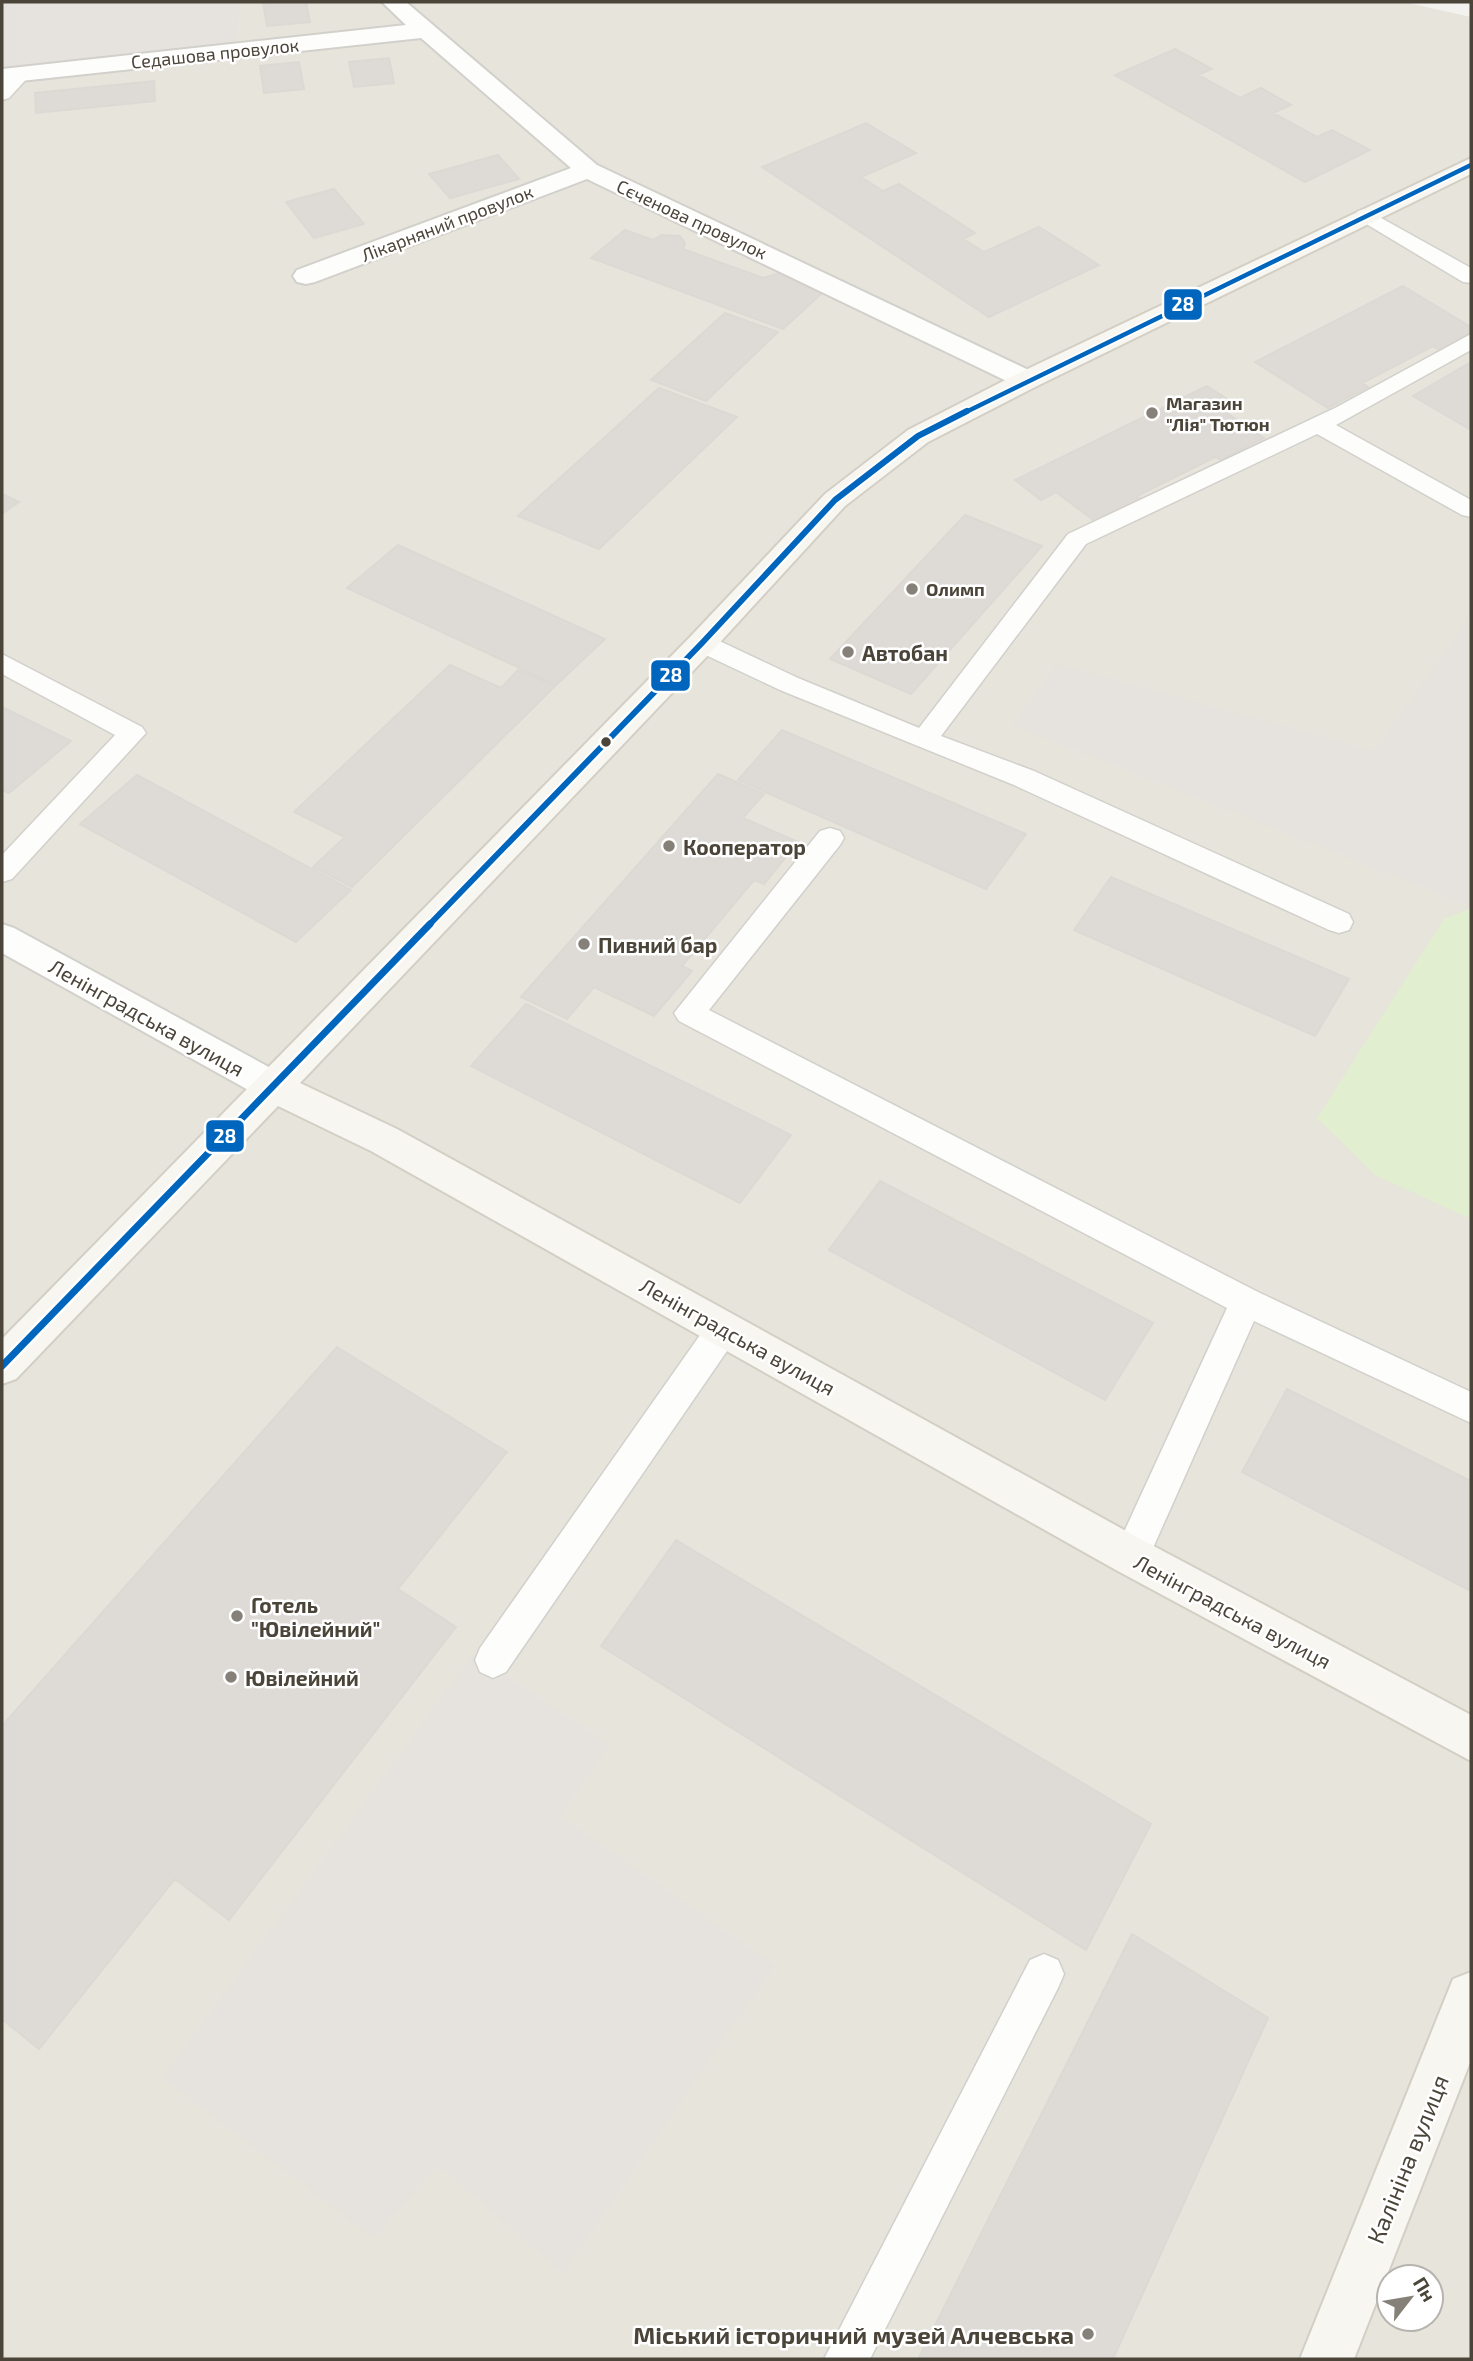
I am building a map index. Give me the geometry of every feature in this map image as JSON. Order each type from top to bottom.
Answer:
[{"type":"main road","points":[[2,1366],[702,643],[835,500],[918,436],[1027,380],[1471,165]]},
{"type":"main road","name":"Ленінградська вулиця","points":[[274,1087],[384,1140],[1131,1556],[1471,1739]]},
{"type":"main road","name":"Калініна вулиця","points":[[1327,2359],[1471,1997]]},
{"type":"street","name":"Сєченова провулок","points":[[393,2],[588,170],[1027,380]]},
{"type":"street","name":"Седашова провулок","points":[[12,75],[428,30]]},
{"type":"street","name":"Лікарняний провулок","points":[[306,276],[588,170]]},
{"type":"street","name":"Ленінградська вулиця","points":[[2,937],[274,1087]]},
{"type":"lane","points":[[2,94],[12,75]]},
{"type":"lane","points":[[1365,215],[1471,277]]},
{"type":"lane","points":[[923,740],[1077,539],[1318,425],[1471,341]]},
{"type":"lane","points":[[1318,425],[1471,510]]},
{"type":"lane","points":[[702,643],[789,684],[923,740],[1024,778],[1339,922]]},
{"type":"lane","points":[[2,663],[133,733],[2,872]]},
{"type":"lane","points":[[830,838],[689,1013],[1246,1302],[1471,1408]]},
{"type":"lane","points":[[1131,1556],[1246,1302]]},
{"type":"lane","points":[[493,1660],[724,1328]]},
{"type":"lane","points":[[846,2359],[1044,1974]]},
{"type":"shaded area","points":[[2,2],[1404,2],[1471,17],[1471,2359],[2,2359]]},
{"type":"shaded area","points":[[2,2],[240,2],[236,46],[2,68]]},
{"type":"shaded area","points":[[1471,614],[1471,906],[1012,725],[1057,664],[1375,751]]},
{"type":"shaded area","points":[[473,1654],[610,1745],[560,1816],[775,1965],[563,2273],[438,2165],[374,2238],[162,2078]]},
{"type":"green space","points":[[1471,908],[1471,1219],[1375,1175],[1317,1118],[1444,919]]},
{"type":"building","points":[[263,2],[306,2],[310,22],[267,26]]},
{"type":"building","points":[[1175,49],[1212,69],[1198,75],[1240,98],[1261,88],[1291,105],[1273,113],[1317,137],[1332,130],[1370,150],[1305,182],[1115,75]]},
{"type":"building","points":[[389,58],[394,83],[354,87],[349,62]]},
{"type":"building","points":[[299,62],[304,89],[264,93],[260,66]]},
{"type":"building","points":[[154,81],[155,101],[36,113],[35,93]]},
{"type":"building","points":[[866,123],[916,153],[861,177],[883,191],[899,184],[975,233],[963,239],[984,252],[1039,227],[1099,265],[989,317],[762,167]]},
{"type":"building","points":[[498,155],[519,179],[450,198],[429,174]]},
{"type":"building","points":[[334,189],[364,224],[314,238],[286,202]]},
{"type":"building","points":[[625,230],[653,240],[662,235],[680,236],[685,243],[683,249],[763,278],[784,272],[817,282],[822,293],[783,329],[591,258]]},
{"type":"building","points":[[1403,286],[1471,327],[1471,334],[1441,351],[1433,346],[1362,383],[1368,387],[1328,408],[1255,362]]},
{"type":"building","points":[[725,313],[778,332],[706,401],[651,380]]},
{"type":"building","points":[[1471,362],[1471,430],[1413,396]]},
{"type":"building","points":[[1207,386],[1230,401],[1218,407],[1264,438],[1221,460],[1215,457],[1137,496],[1145,501],[1100,525],[1056,492],[1041,500],[1015,480]]},
{"type":"building","points":[[659,388],[737,417],[599,549],[518,516]]},
{"type":"building","points":[[2,494],[19,502],[2,514]]},
{"type":"building","points":[[965,515],[1042,546],[911,694],[830,659]]},
{"type":"building","points":[[398,545],[605,639],[556,685],[347,588]]},
{"type":"building","points":[[450,665],[501,688],[518,670],[555,686],[352,887],[313,867],[345,837],[294,812]]},
{"type":"building","points":[[2,707],[71,741],[9,793],[2,790]]},
{"type":"building","points":[[782,730],[1026,834],[986,889],[738,780]]},
{"type":"building","points":[[718,774],[764,794],[743,818],[798,842],[764,884],[754,880],[682,966],[692,971],[654,1016],[594,987],[567,1019],[521,997]]},
{"type":"building","points":[[137,775],[351,890],[296,942],[80,824]]},
{"type":"building","points":[[1111,877],[1349,979],[1315,1036],[1074,930]]},
{"type":"building","points":[[526,1004],[791,1135],[740,1203],[471,1066]]},
{"type":"building","points":[[880,1181],[1153,1323],[1105,1400],[829,1250]]},
{"type":"building","name":"Ювілейний","points":[[337,1347],[507,1452],[398,1589],[456,1627],[229,1920],[175,1879],[39,2049],[2,2019],[2,1726]]},
{"type":"building","points":[[1287,1389],[1471,1481],[1471,1591],[1242,1472]]},
{"type":"building","points":[[676,1540],[1151,1824],[1086,1950],[601,1646]]},
{"type":"building","points":[[1132,1934],[1268,2018],[1113,2359],[918,2359]]},
{"type":"transit line","name":"28","points":[[2,1366],[702,643],[835,500],[918,436],[1027,380],[1471,165]]},
{"type":"place","name":"Магазин \"Лія\" Тютюн","points":[[1152,413]]},
{"type":"place","name":"Олимп","points":[[912,589]]},
{"type":"place","name":"Автобан","points":[[848,652]]},
{"type":"place","name":"Кооператор","points":[[669,846]]},
{"type":"place","name":"Пивний бар","points":[[584,944]]},
{"type":"place","name":"Готель \"Ювілейний\"","points":[[237,1616]]},
{"type":"place","name":"Ювілейний","points":[[231,1677]]},
{"type":"place","name":"Міський історичний музей Алчевська","points":[[1088,2334]]}]
